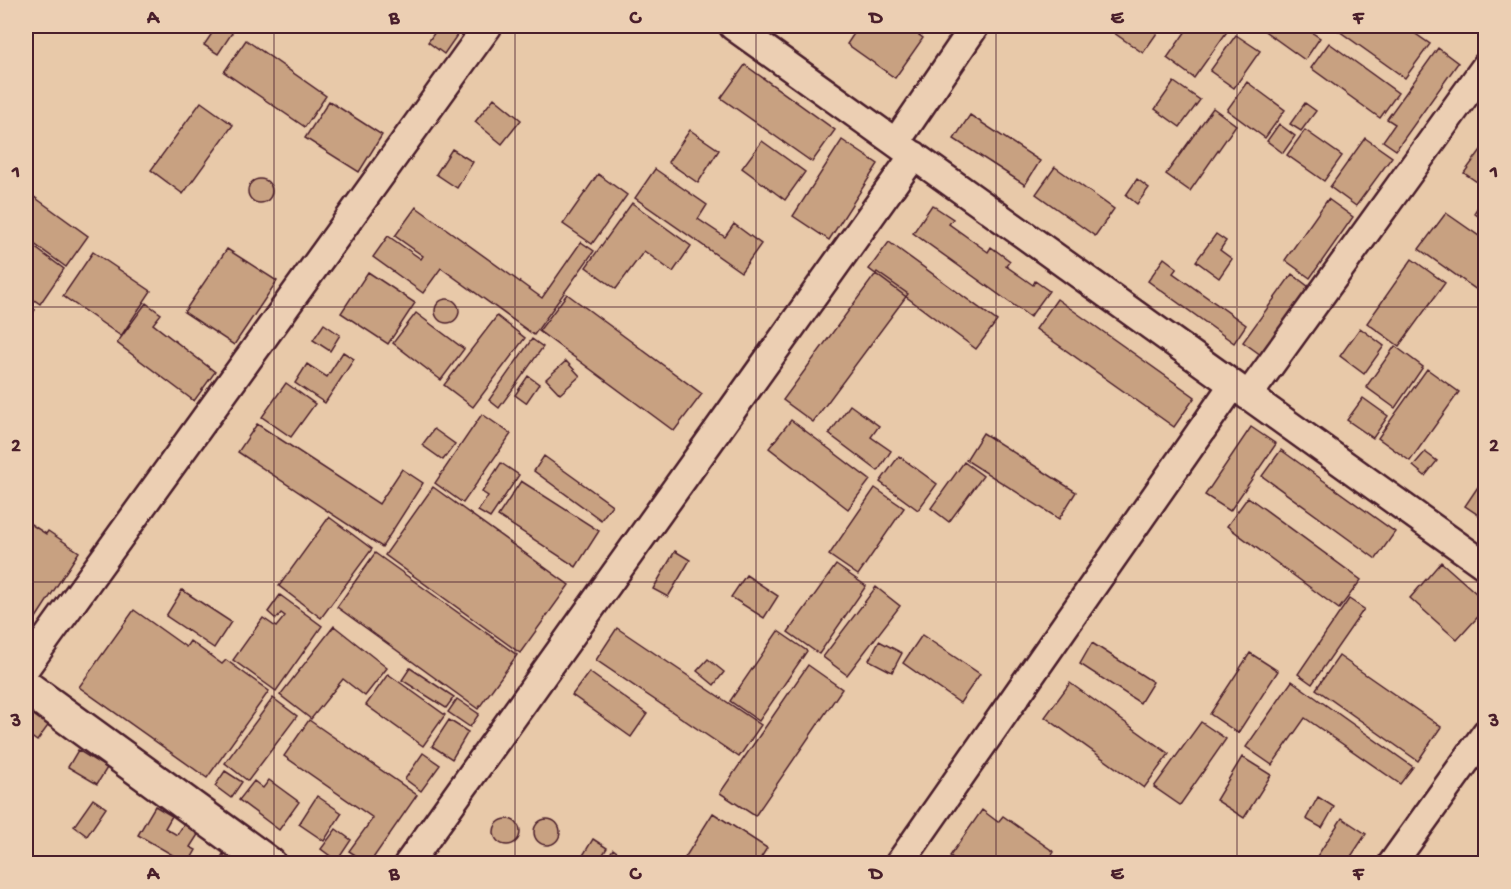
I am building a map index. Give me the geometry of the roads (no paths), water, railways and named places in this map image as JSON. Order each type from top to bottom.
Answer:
[{"type":"street","points":[[26,667],[488,26]]},
{"type":"street","points":[[733,26],[1485,566]]},
{"type":"street","points":[[408,864],[905,149],[975,26]]},
{"type":"street","points":[[899,864],[1240,390],[1485,66]]},
{"type":"street","points":[[26,687],[269,864]]},
{"type":"street","points":[[1392,864],[1485,733]]}]
